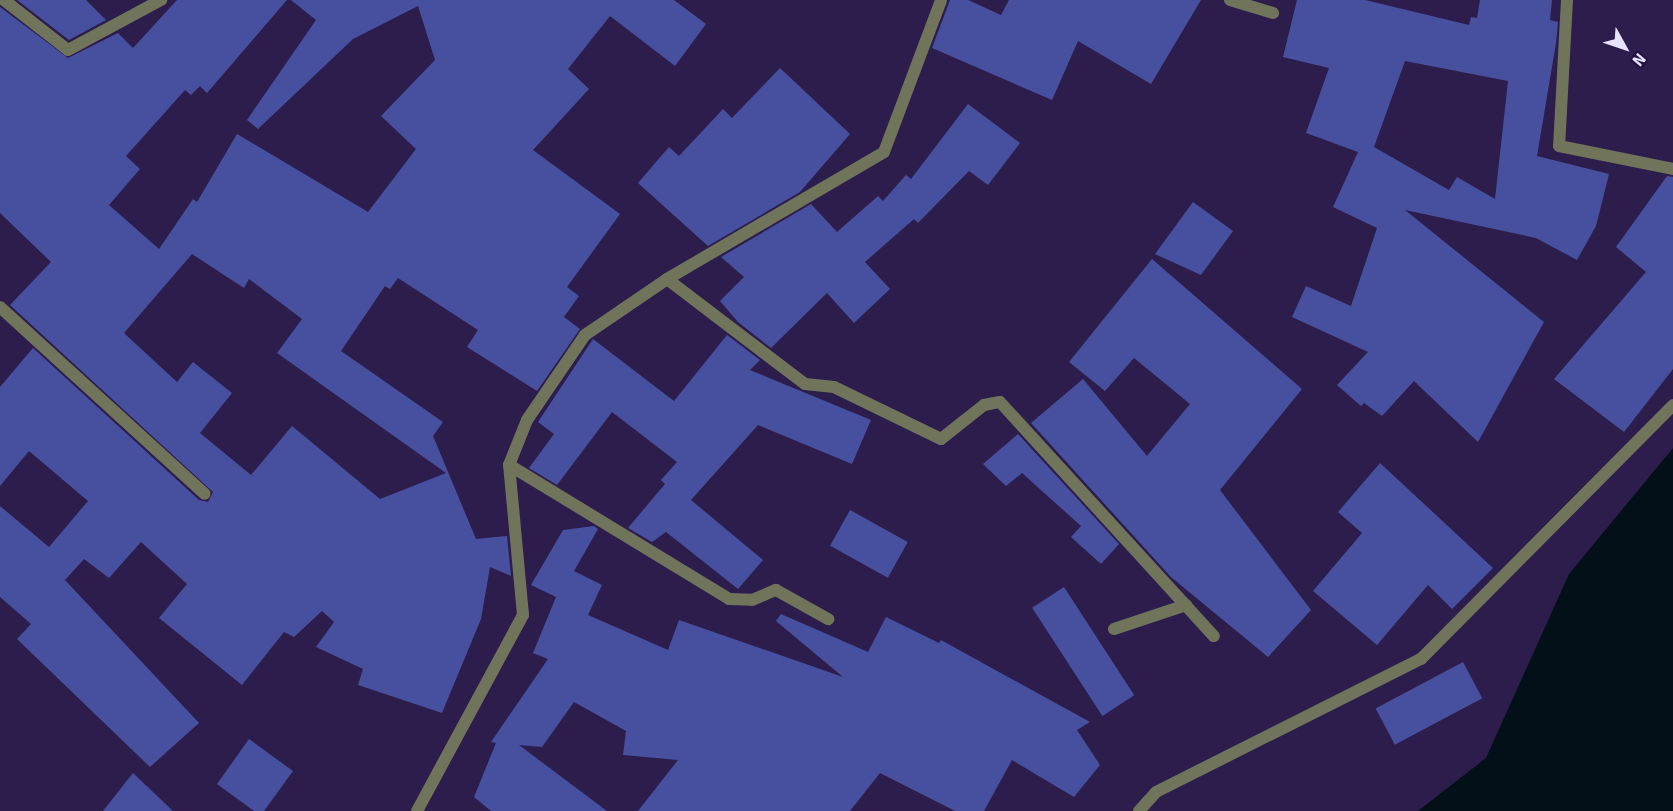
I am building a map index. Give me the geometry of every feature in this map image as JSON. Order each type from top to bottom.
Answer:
[{"type":"street","points":[[4,0],[68,50],[161,0]]},
{"type":"street","points":[[417,811],[523,615],[510,465],[526,420],[585,335],[667,279],[884,152],[941,0]]},
{"type":"street","points":[[1230,0],[1273,14]]},
{"type":"street","points":[[1567,0],[1559,146],[1673,169]]},
{"type":"street","points":[[667,279],[805,384],[834,387],[941,439],[984,405],[1000,402],[1214,636]]},
{"type":"street","points":[[0,307],[205,494]]},
{"type":"street","points":[[1139,811],[1156,792],[1421,659],[1673,405]]},
{"type":"street","points":[[510,465],[729,599],[752,600],[776,590],[828,619]]},
{"type":"street","points":[[1114,629],[1186,605]]},
{"type":"shaded area","points":[[1673,448],[1673,811],[1418,811],[1486,758],[1569,574]]},
{"type":"building","points":[[17,0],[86,0],[106,20],[69,40]]},
{"type":"building","points":[[177,0],[287,0],[207,93],[200,86],[191,95],[185,90],[126,156],[140,169],[109,205],[159,249],[193,199],[197,202],[237,134],[368,212],[416,149],[381,116],[435,60],[418,6],[353,39],[258,129],[247,120],[316,20],[291,0],[674,0],[706,24],[675,66],[610,16],[568,69],[589,89],[533,150],[620,214],[567,287],[579,296],[564,317],[580,329],[537,391],[467,347],[478,330],[398,278],[390,289],[385,286],[341,351],[443,422],[433,436],[476,539],[507,536],[511,576],[490,567],[481,619],[442,713],[358,685],[363,669],[316,647],[334,622],[322,611],[294,637],[284,632],[242,685],[159,618],[187,584],[141,542],[109,578],[84,559],[65,580],[199,723],[150,767],[17,639],[31,624],[0,597],[0,506],[49,547],[88,501],[29,451],[0,486],[0,387],[33,348],[199,500],[208,502],[213,492],[10,305],[51,262],[0,213],[0,7],[68,58],[118,33],[133,48]],"holes":[[[192,254],[244,288],[249,279],[302,319],[277,353],[446,473],[380,499],[292,426],[251,475],[200,433],[232,393],[193,362],[177,382],[124,333]]]},
{"type":"building","points":[[950,0],[968,0],[1001,15],[1009,0],[1201,0],[1151,84],[1078,41],[1052,100],[932,48]]},
{"type":"building","points":[[1297,0],[1365,0],[1469,25],[1471,17],[1477,18],[1480,0],[1552,0],[1550,20],[1558,22],[1556,43],[1537,156],[1609,174],[1596,226],[1577,260],[1536,238],[1405,210],[1544,322],[1478,442],[1414,381],[1382,416],[1364,403],[1361,406],[1337,385],[1368,352],[1292,317],[1306,286],[1351,306],[1377,228],[1333,207],[1358,152],[1306,133],[1329,68],[1283,57]],"holes":[[[1405,61],[1508,81],[1495,199],[1457,177],[1449,190],[1374,147]]]},
{"type":"building","points":[[780,68],[850,134],[800,192],[708,246],[638,183],[669,147],[679,156],[723,109],[732,118]]},
{"type":"building","points":[[968,104],[1020,143],[988,185],[969,171],[918,223],[914,219],[865,262],[890,289],[854,323],[827,293],[771,348],[738,322],[720,301],[744,277],[721,257],[811,204],[837,232],[878,196],[883,201],[906,175],[911,179]]},
{"type":"building","points":[[1667,176],[1673,177],[1673,369],[1624,432],[1554,379],[1646,272],[1616,247]]},
{"type":"building","points":[[1193,202],[1233,231],[1201,275],[1155,254]]},
{"type":"building","points":[[1152,259],[1302,389],[1220,490],[1311,610],[1268,657],[1171,577],[1031,423],[1083,379],[1147,456],[1190,404],[1134,358],[1105,391],[1069,362]]},
{"type":"building","points":[[727,335],[760,360],[750,370],[871,420],[852,464],[758,425],[691,500],[763,560],[738,589],[666,532],[652,542],[628,528],[665,484],[661,480],[677,462],[612,412],[557,485],[529,468],[554,434],[538,422],[593,339],[674,401]]},
{"type":"building","points":[[1018,434],[1119,544],[1101,564],[1071,537],[1081,526],[1022,473],[1006,486],[983,464]]},
{"type":"building","points":[[1380,463],[1493,568],[1452,609],[1428,585],[1377,645],[1313,591],[1362,533],[1338,512]]},
{"type":"building","points":[[850,510],[908,542],[888,578],[830,546]]},
{"type":"building","points":[[594,526],[598,529],[574,571],[602,585],[588,615],[668,650],[679,620],[843,677],[776,621],[781,614],[868,652],[886,617],[939,643],[941,640],[1090,722],[1077,730],[1100,765],[1074,797],[1012,760],[984,811],[955,811],[880,773],[850,811],[638,811],[678,760],[623,755],[626,731],[574,702],[542,747],[519,745],[607,811],[491,811],[474,797],[496,743],[491,742],[548,659],[533,653],[556,597],[531,585],[563,530]]},
{"type":"building","points":[[1064,587],[1134,695],[1102,716],[1032,608]]},
{"type":"building","points":[[1463,662],[1482,698],[1395,745],[1376,708]]},
{"type":"building","points":[[249,739],[293,771],[264,811],[254,811],[217,784]]},
{"type":"building","points":[[133,773],[173,811],[103,811]]}]
